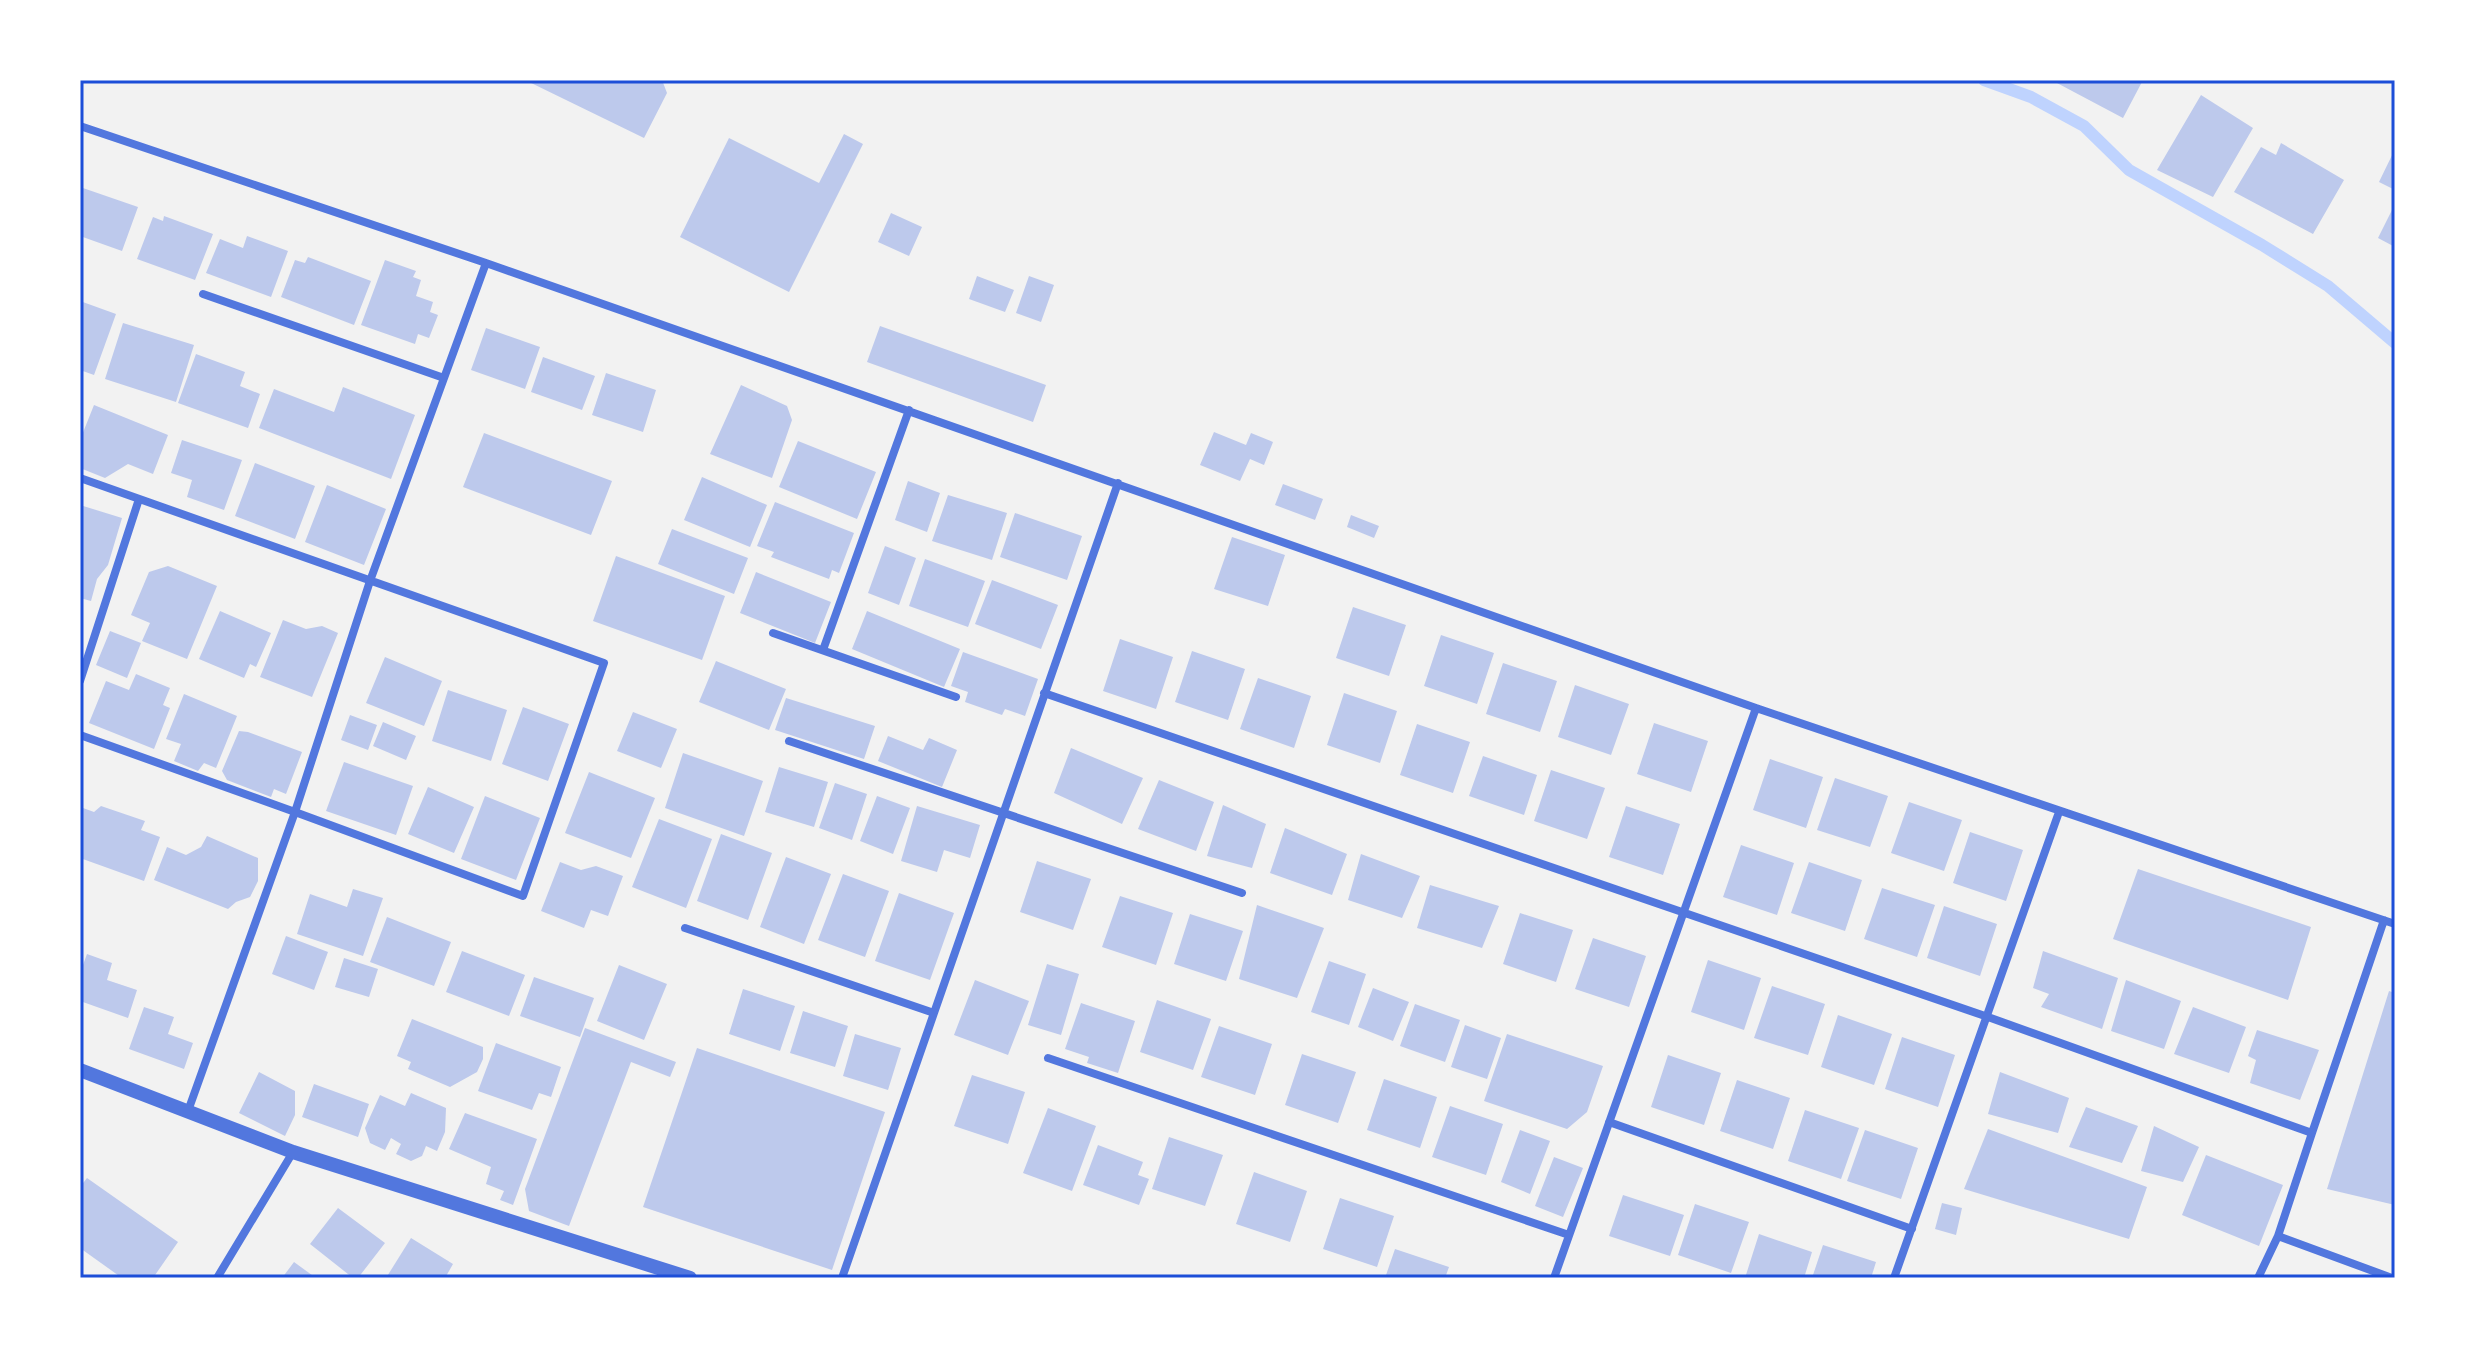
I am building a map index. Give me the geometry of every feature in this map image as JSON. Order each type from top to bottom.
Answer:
[{"type":"street","points":[[80,126],[486,263],[1756,708],[2395,924]]},
{"type":"street","points":[[188,1111],[295,812],[370,581],[486,263]]},
{"type":"street","points":[[203,294],[444,378]]},
{"type":"street","points":[[823,650],[909,410]]},
{"type":"street","points":[[80,478],[604,663],[523,896],[80,735]]},
{"type":"street","points":[[842,1278],[1118,483]]},
{"type":"street","points":[[80,681],[139,499]]},
{"type":"street","points":[[773,633],[956,697]]},
{"type":"street","points":[[1044,693],[1988,1017],[2312,1133]]},
{"type":"street","points":[[1554,1278],[1756,708]]},
{"type":"street","points":[[789,741],[1242,893]]},
{"type":"street","points":[[1894,1278],[2059,812]]},
{"type":"street","points":[[2258,1278],[2278,1236],[2384,920]]},
{"type":"street","points":[[685,928],[934,1013]]},
{"type":"street","points":[[1048,1058],[1569,1235]]},
{"type":"street","points":[[80,1070],[293,1152],[662,1274],[690,1278]]},
{"type":"street","points":[[1609,1122],[1912,1229]]},
{"type":"street","points":[[217,1278],[293,1152]]},
{"type":"street","points":[[2278,1236],[2392,1278]]},
{"type":"building","points":[[525,80],[662,80],[667,93],[644,138]]},
{"type":"building","points":[[2059,80],[2143,80],[2123,118],[2057,83]]},
{"type":"building","points":[[2201,95],[2253,128],[2213,197],[2157,170]]},
{"type":"building","points":[[844,134],[863,144],[789,292],[680,237],[729,138],[819,183]]},
{"type":"building","points":[[2281,143],[2344,180],[2313,234],[2234,192],[2261,147],[2276,155]]},
{"type":"building","points":[[2395,149],[2395,190],[2379,182]]},
{"type":"building","points":[[80,187],[138,207],[122,251],[80,236]]},
{"type":"building","points":[[2395,204],[2395,247],[2378,238]]},
{"type":"building","points":[[891,213],[922,227],[909,256],[878,242]]},
{"type":"building","points":[[164,216],[213,234],[195,280],[137,259],[153,217],[163,221]]},
{"type":"building","points":[[247,236],[288,251],[271,297],[206,273],[220,239],[243,248]]},
{"type":"building","points":[[308,257],[371,281],[354,325],[281,297],[295,260],[305,263]]},
{"type":"building","points":[[385,260],[416,271],[413,277],[421,280],[416,296],[433,302],[430,312],[438,315],[429,338],[418,334],[415,344],[361,325]]},
{"type":"building","points":[[977,276],[1014,290],[1005,312],[969,299]]},
{"type":"building","points":[[1029,276],[1054,285],[1041,322],[1016,313]]},
{"type":"building","points":[[80,301],[116,314],[94,375],[80,370]]},
{"type":"building","points":[[123,323],[194,345],[176,402],[105,379]]},
{"type":"building","points":[[880,326],[1046,385],[1033,422],[867,362]]},
{"type":"building","points":[[486,328],[540,347],[525,389],[471,370]]},
{"type":"building","points":[[196,354],[245,372],[240,386],[260,394],[248,428],[178,403]]},
{"type":"building","points":[[543,357],[595,376],[582,410],[531,392]]},
{"type":"building","points":[[606,373],[656,390],[643,432],[592,415]]},
{"type":"building","points":[[741,385],[787,406],[792,420],[772,478],[710,454]]},
{"type":"building","points":[[343,387],[415,415],[391,479],[259,428],[274,389],[334,412]]},
{"type":"building","points":[[94,405],[168,435],[153,474],[128,464],[105,478],[80,468],[80,440]]},
{"type":"building","points":[[1214,432],[1246,445],[1251,433],[1273,442],[1264,465],[1250,459],[1240,481],[1200,465]]},
{"type":"building","points":[[484,433],[612,481],[591,535],[463,487]]},
{"type":"building","points":[[182,440],[242,460],[224,510],[187,497],[192,480],[171,473]]},
{"type":"building","points":[[798,441],[876,472],[857,519],[779,487]]},
{"type":"building","points":[[255,463],[315,486],[295,539],[235,516]]},
{"type":"building","points":[[702,477],[767,505],[750,547],[684,520]]},
{"type":"building","points":[[908,481],[940,493],[927,532],[895,520]]},
{"type":"building","points":[[1283,484],[1323,499],[1315,520],[1275,505]]},
{"type":"building","points":[[327,485],[386,509],[364,565],[305,542]]},
{"type":"building","points":[[948,495],[1007,513],[992,560],[932,541]]},
{"type":"building","points":[[775,502],[854,533],[839,573],[832,570],[829,579],[771,557],[774,552],[757,546]]},
{"type":"building","points":[[80,505],[122,518],[108,565],[97,579],[91,601],[80,598]]},
{"type":"building","points":[[1015,513],[1082,536],[1067,580],[1000,557]]},
{"type":"building","points":[[1351,515],[1379,526],[1374,538],[1347,527]]},
{"type":"building","points":[[672,529],[748,558],[734,594],[658,564]]},
{"type":"building","points":[[1232,537],[1285,555],[1268,606],[1214,589]]},
{"type":"building","points":[[885,546],[916,558],[899,605],[868,593]]},
{"type":"building","points":[[616,556],[725,596],[702,660],[593,621]]},
{"type":"building","points":[[925,559],[985,581],[968,627],[909,606]]},
{"type":"building","points":[[168,566],[217,586],[187,659],[142,641],[150,623],[131,615],[149,572]]},
{"type":"building","points":[[756,572],[831,602],[815,643],[740,613]]},
{"type":"building","points":[[992,580],[1058,605],[1041,649],[975,624]]},
{"type":"building","points":[[1353,607],[1406,625],[1389,676],[1336,658]]},
{"type":"building","points":[[220,611],[271,633],[256,667],[250,664],[244,678],[199,659]]},
{"type":"building","points":[[867,611],[960,649],[944,687],[852,649]]},
{"type":"building","points":[[283,620],[306,629],[322,626],[338,633],[312,697],[260,677]]},
{"type":"building","points":[[110,631],[141,643],[127,678],[96,665]]},
{"type":"building","points":[[1441,635],[1494,653],[1477,704],[1424,686]]},
{"type":"building","points":[[1120,639],[1173,657],[1156,709],[1103,691]]},
{"type":"building","points":[[1192,651],[1245,669],[1228,720],[1175,702]]},
{"type":"building","points":[[963,652],[1038,679],[1025,716],[1005,709],[1002,715],[965,702],[968,692],[951,686]]},
{"type":"building","points":[[385,657],[442,681],[424,726],[366,703]]},
{"type":"building","points":[[716,661],[786,689],[769,730],[699,702]]},
{"type":"building","points":[[1503,663],[1557,681],[1540,732],[1486,714]]},
{"type":"building","points":[[136,674],[170,688],[163,705],[170,708],[154,749],[89,723],[106,681],[129,690]]},
{"type":"building","points":[[1258,678],[1311,696],[1294,748],[1240,729]]},
{"type":"building","points":[[1575,685],[1629,704],[1611,755],[1558,737]]},
{"type":"building","points":[[448,690],[507,710],[491,761],[432,741]]},
{"type":"building","points":[[1344,693],[1397,711],[1380,763],[1327,745]]},
{"type":"building","points":[[184,694],[237,716],[216,768],[204,763],[198,771],[174,761],[181,744],[166,739]]},
{"type":"building","points":[[786,698],[875,726],[864,759],[775,730]]},
{"type":"building","points":[[523,707],[569,724],[548,781],[502,764]]},
{"type":"building","points":[[633,712],[677,729],[661,768],[617,751]]},
{"type":"building","points":[[350,715],[377,725],[368,750],[341,740]]},
{"type":"building","points":[[383,722],[416,736],[406,760],[373,746]]},
{"type":"building","points":[[1654,723],[1708,741],[1691,792],[1637,774]]},
{"type":"building","points":[[1417,724],[1470,742],[1453,793],[1400,775]]},
{"type":"building","points":[[239,731],[302,752],[286,794],[274,789],[271,797],[227,780],[222,771]]},
{"type":"building","points":[[888,736],[923,750],[929,738],[957,750],[942,787],[878,761]]},
{"type":"building","points":[[1071,748],[1143,778],[1122,824],[1054,793]]},
{"type":"building","points":[[683,753],[763,781],[744,836],[665,808]]},
{"type":"building","points":[[1483,756],[1537,775],[1524,815],[1469,796]]},
{"type":"building","points":[[1770,759],[1823,777],[1806,828],[1753,810]]},
{"type":"building","points":[[344,762],[413,786],[396,835],[326,811]]},
{"type":"building","points":[[779,767],[828,782],[814,827],[765,812]]},
{"type":"building","points":[[1551,770],[1605,788],[1587,839],[1534,821]]},
{"type":"building","points":[[589,772],[655,798],[631,858],[565,833]]},
{"type":"building","points":[[1835,778],[1888,796],[1870,847],[1817,830]]},
{"type":"building","points":[[1159,780],[1214,802],[1196,851],[1138,829]]},
{"type":"building","points":[[835,783],[867,794],[852,840],[819,828]]},
{"type":"building","points":[[428,787],[474,807],[454,853],[408,834]]},
{"type":"building","points":[[485,796],[540,818],[516,880],[461,859]]},
{"type":"building","points":[[877,796],[910,808],[893,854],[860,841]]},
{"type":"building","points":[[1909,802],[1962,820],[1944,871],[1891,853]]},
{"type":"building","points":[[1223,805],[1266,824],[1252,868],[1207,856]]},
{"type":"building","points":[[101,806],[145,821],[141,830],[160,837],[144,881],[80,858],[80,817],[83,808],[94,812]]},
{"type":"building","points":[[917,806],[980,825],[970,858],[944,850],[937,872],[901,861]]},
{"type":"building","points":[[1626,806],[1680,824],[1663,875],[1609,857]]},
{"type":"building","points":[[659,819],[712,839],[686,908],[632,887]]},
{"type":"building","points":[[1285,828],[1347,854],[1332,895],[1270,873]]},
{"type":"building","points":[[1970,832],[2023,850],[2006,901],[1953,883]]},
{"type":"building","points":[[721,834],[772,853],[748,920],[697,901]]},
{"type":"building","points":[[207,836],[258,858],[258,881],[250,897],[228,909],[154,880],[167,847],[186,855],[201,847]]},
{"type":"building","points":[[1741,845],[1794,863],[1777,915],[1723,897]]},
{"type":"building","points":[[1361,854],[1420,876],[1402,918],[1348,900]]},
{"type":"building","points":[[786,857],[831,874],[804,944],[760,927]]},
{"type":"building","points":[[1037,861],[1091,879],[1073,930],[1020,912]]},
{"type":"building","points":[[560,862],[581,870],[596,866],[623,876],[608,916],[591,910],[584,928],[541,911]]},
{"type":"building","points":[[1809,862],[1862,880],[1845,931],[1791,913]]},
{"type":"building","points":[[2138,869],[2311,927],[2288,1000],[2113,939]]},
{"type":"building","points":[[843,874],[889,891],[865,957],[818,940]]},
{"type":"building","points":[[1430,885],[1499,906],[1482,948],[1417,928]]},
{"type":"building","points":[[1882,888],[1935,905],[1917,957],[1864,939]]},
{"type":"building","points":[[353,889],[383,898],[363,956],[297,934],[310,894],[347,907]]},
{"type":"building","points":[[899,893],[954,913],[930,980],[875,961]]},
{"type":"building","points":[[1120,896],[1173,913],[1156,965],[1102,947]]},
{"type":"building","points":[[1257,905],[1324,928],[1297,998],[1239,979]]},
{"type":"building","points":[[1944,906],[1997,924],[1980,976],[1927,958]]},
{"type":"building","points":[[1520,913],[1573,930],[1556,982],[1503,964]]},
{"type":"building","points":[[1190,914],[1243,931],[1226,981],[1174,964]]},
{"type":"building","points":[[387,917],[451,942],[434,986],[370,962]]},
{"type":"building","points":[[286,936],[328,952],[314,990],[272,974]]},
{"type":"building","points":[[1593,938],[1646,956],[1629,1007],[1575,989]]},
{"type":"building","points":[[462,951],[525,975],[509,1016],[446,992]]},
{"type":"building","points":[[2043,951],[2118,978],[2102,1029],[2041,1007],[2049,994],[2033,988]]},
{"type":"building","points":[[87,954],[112,963],[107,980],[137,990],[128,1018],[80,1001],[80,973]]},
{"type":"building","points":[[344,958],[378,969],[369,997],[335,987]]},
{"type":"building","points":[[1708,960],[1761,978],[1744,1030],[1691,1012]]},
{"type":"building","points":[[1329,961],[1366,974],[1349,1025],[1311,1012]]},
{"type":"building","points":[[1047,964],[1079,974],[1061,1035],[1028,1025]]},
{"type":"building","points":[[619,965],[667,984],[644,1040],[597,1021]]},
{"type":"building","points":[[534,977],[594,998],[580,1037],[520,1016]]},
{"type":"building","points":[[975,980],[1029,1001],[1008,1055],[954,1035]]},
{"type":"building","points":[[2126,980],[2181,1001],[2164,1049],[2111,1031]]},
{"type":"building","points":[[1772,986],[1825,1004],[1808,1055],[1754,1038]]},
{"type":"building","points":[[1373,988],[1409,1002],[1393,1041],[1358,1027]]},
{"type":"building","points":[[743,989],[795,1006],[780,1051],[729,1034]]},
{"type":"building","points":[[2389,991],[2395,993],[2395,1205],[2327,1189]]},
{"type":"building","points":[[1157,1000],[1211,1019],[1193,1070],[1140,1052]]},
{"type":"building","points":[[1081,1003],[1135,1021],[1118,1073],[1087,1063],[1089,1057],[1065,1049]]},
{"type":"building","points":[[1415,1004],[1460,1020],[1445,1062],[1400,1046]]},
{"type":"building","points":[[144,1007],[174,1017],[168,1034],[193,1043],[184,1069],[129,1049]]},
{"type":"building","points":[[2193,1007],[2246,1027],[2229,1073],[2174,1054]]},
{"type":"building","points":[[803,1011],[848,1026],[835,1067],[790,1053]]},
{"type":"building","points":[[1838,1015],[1892,1034],[1874,1085],[1821,1067]]},
{"type":"building","points":[[412,1019],[483,1047],[483,1059],[477,1072],[450,1087],[408,1069],[411,1062],[397,1056]]},
{"type":"building","points":[[1465,1025],[1501,1038],[1487,1079],[1451,1067]]},
{"type":"building","points":[[1219,1026],[1272,1044],[1255,1095],[1201,1077]]},
{"type":"building","points":[[585,1028],[676,1062],[670,1077],[631,1062],[569,1226],[529,1211],[525,1189]]},
{"type":"building","points":[[2257,1030],[2319,1050],[2300,1100],[2250,1083],[2256,1060],[2248,1056]]},
{"type":"building","points":[[855,1034],[901,1048],[888,1090],[843,1076]]},
{"type":"building","points":[[1507,1034],[1603,1066],[1587,1112],[1567,1129],[1484,1101]]},
{"type":"building","points":[[1902,1037],[1955,1055],[1938,1107],[1885,1089]]},
{"type":"building","points":[[496,1043],[561,1067],[551,1097],[539,1093],[532,1110],[478,1091]]},
{"type":"building","points":[[697,1048],[885,1112],[832,1270],[643,1207]]},
{"type":"building","points":[[1302,1054],[1356,1072],[1338,1123],[1285,1105]]},
{"type":"building","points":[[1668,1055],[1721,1073],[1704,1125],[1651,1107]]},
{"type":"building","points":[[259,1072],[295,1091],[295,1115],[285,1136],[239,1113]]},
{"type":"building","points":[[2000,1072],[2069,1098],[2058,1133],[1988,1114]]},
{"type":"building","points":[[972,1075],[1025,1092],[1008,1144],[954,1126]]},
{"type":"building","points":[[1384,1079],[1437,1097],[1420,1148],[1367,1130]]},
{"type":"building","points":[[1737,1080],[1790,1098],[1773,1149],[1720,1131]]},
{"type":"building","points":[[314,1084],[369,1104],[358,1137],[302,1117]]},
{"type":"building","points":[[411,1093],[446,1108],[445,1132],[437,1151],[426,1146],[422,1156],[411,1161],[396,1154],[401,1144],[391,1138],[385,1150],[370,1143],[365,1128],[380,1095],[405,1106]]},
{"type":"building","points":[[1450,1106],[1503,1124],[1486,1175],[1432,1157]]},
{"type":"building","points":[[2086,1107],[2138,1126],[2122,1163],[2069,1147]]},
{"type":"building","points":[[1048,1108],[1096,1126],[1072,1191],[1023,1173]]},
{"type":"building","points":[[1805,1110],[1859,1128],[1841,1179],[1788,1161]]},
{"type":"building","points":[[465,1113],[537,1139],[513,1205],[500,1200],[504,1191],[486,1184],[491,1167],[449,1149]]},
{"type":"building","points":[[2154,1126],[2199,1147],[2183,1182],[2141,1171]]},
{"type":"building","points":[[1988,1129],[2147,1187],[2129,1239],[1964,1189]]},
{"type":"building","points":[[1520,1130],[1550,1141],[1530,1194],[1501,1182]]},
{"type":"building","points":[[1865,1130],[1918,1148],[1901,1199],[1847,1181]]},
{"type":"building","points":[[1169,1137],[1223,1155],[1205,1206],[1152,1189]]},
{"type":"building","points":[[1098,1145],[1143,1162],[1138,1175],[1149,1179],[1139,1205],[1083,1185]]},
{"type":"building","points":[[2206,1155],[2283,1185],[2259,1246],[2182,1215]]},
{"type":"building","points":[[1554,1157],[1583,1168],[1563,1217],[1535,1206]]},
{"type":"building","points":[[1254,1172],[1307,1191],[1290,1242],[1236,1224]]},
{"type":"building","points":[[87,1178],[178,1242],[153,1278],[122,1278],[80,1248],[80,1187]]},
{"type":"building","points":[[1623,1195],[1684,1215],[1670,1256],[1609,1236]]},
{"type":"building","points":[[1340,1198],[1394,1216],[1377,1267],[1323,1249]]},
{"type":"building","points":[[1942,1203],[1962,1208],[1956,1235],[1935,1229]]},
{"type":"building","points":[[1695,1204],[1749,1222],[1731,1273],[1678,1255]]},
{"type":"building","points":[[338,1208],[385,1243],[358,1278],[353,1278],[310,1244]]},
{"type":"building","points":[[1759,1234],[1812,1252],[1804,1278],[1745,1278]]},
{"type":"building","points":[[411,1238],[453,1264],[445,1278],[386,1278]]},
{"type":"building","points":[[1823,1245],[1876,1262],[1871,1278],[1812,1278]]},
{"type":"building","points":[[1395,1249],[1449,1267],[1445,1278],[1385,1278]]},
{"type":"building","points":[[294,1262],[316,1278],[282,1278]]},
{"type":"waterway","points":[[1984,80],[2031,97],[2084,126],[2129,170],[2328,286],[2395,343]]}]
